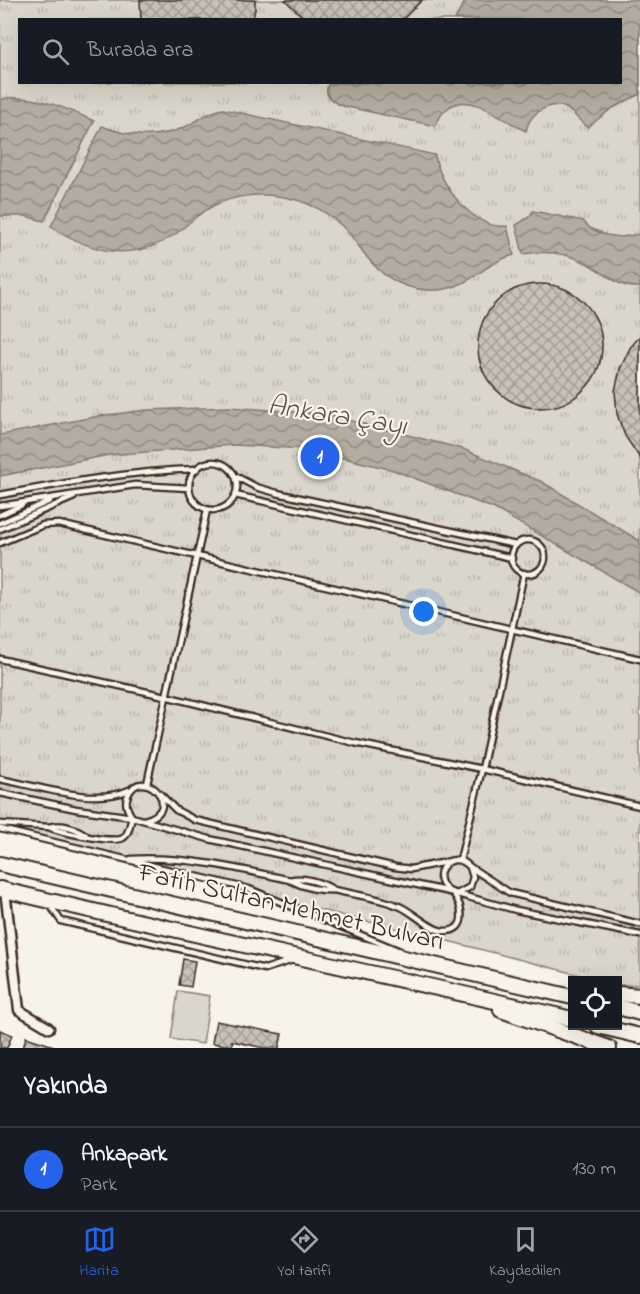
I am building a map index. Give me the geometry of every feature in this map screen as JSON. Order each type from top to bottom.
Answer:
[{"type":"highway","name":"Fatih Sultan Mehmet Bulvarı","points":[[0,864],[568,996]]},
{"type":"highway","name":"Fatih Sultan Mehmet Bulvarı","points":[[2,889],[568,1018]]},
{"type":"highway","points":[[423,983],[609,1048]]},
{"type":"highway","points":[[517,984],[568,989]]},
{"type":"highway","points":[[622,994],[640,996]]},
{"type":"highway","points":[[622,1008],[640,1012]]},
{"type":"highway","points":[[615,1030],[640,1036]]},
{"type":"street","points":[[2,889],[19,1010],[49,1028]]},
{"type":"lane","points":[[235,476],[237,484],[235,495],[228,505],[221,509],[207,510],[193,500],[189,488],[191,477],[197,469],[208,463],[216,463],[256,487],[277,493],[516,545]]},
{"type":"lane","points":[[0,495],[79,480],[153,470],[197,469]]},
{"type":"lane","points":[[0,507],[135,485],[189,488]]},
{"type":"lane","points":[[0,530],[82,493]]},
{"type":"lane","points":[[235,495],[512,558]]},
{"type":"lane","points":[[0,523],[57,497]]},
{"type":"lane","points":[[0,515],[28,502]]},
{"type":"lane","points":[[147,784],[207,510]]},
{"type":"lane","points":[[0,543],[43,525],[58,524],[640,658]]},
{"type":"lane","points":[[524,540],[534,541],[543,548],[545,554],[540,569],[524,573],[515,567],[512,551],[516,545],[524,540]]},
{"type":"lane","points":[[460,860],[482,770],[524,573]]},
{"type":"lane","points":[[0,659],[165,696],[355,743],[640,806]]},
{"type":"lane","points":[[0,779],[99,797],[119,795],[136,786],[147,784],[153,786],[176,810],[195,820],[394,867],[411,869],[460,860],[493,884],[510,893],[640,924]]},
{"type":"lane","points":[[0,824],[49,827],[55,831],[78,836],[86,835],[116,841],[127,834],[132,817],[126,799],[132,789]]},
{"type":"lane","points":[[0,793],[76,809],[132,817],[209,838],[453,893],[516,910],[640,935]]},
{"type":"lane","points":[[144,820],[152,818],[160,811],[162,806],[160,794]]},
{"type":"lane","points":[[0,829],[249,889],[435,966]]},
{"type":"lane","points":[[125,859],[155,858],[193,861],[290,880],[326,891],[334,890],[400,906],[444,932],[452,930],[462,918],[462,908],[453,893],[442,884],[440,879],[442,868],[451,861]]},
{"type":"lane","points":[[453,893],[465,891],[472,882],[470,867]]},
{"type":"lane","points":[[47,900],[61,921],[265,969],[303,957]]},
{"type":"green space","points":[[0,0],[640,0],[640,985],[622,985],[622,976],[584,976],[0,832]]},
{"type":"green space","points":[[178,991],[210,996],[203,1044],[171,1039]]},
{"type":"water","points":[[466,0],[640,0],[640,94],[611,109],[588,127],[566,108],[547,107],[535,114],[526,131],[478,105],[454,104],[444,112],[435,126],[343,106],[329,98],[327,94],[328,84],[622,84],[622,18],[456,18]]},
{"type":"water","points":[[7,98],[41,101],[63,107],[94,121],[44,221],[25,216],[0,216],[0,100]]},
{"type":"water","points":[[223,109],[435,155],[443,179],[460,203],[482,221],[495,226],[507,226],[514,255],[498,261],[452,287],[435,290],[414,288],[386,276],[367,258],[346,230],[325,213],[296,200],[264,195],[238,197],[221,202],[158,244],[127,252],[96,248],[81,243],[51,226],[102,126],[133,134],[154,135],[175,131]]},
{"type":"water","points":[[533,211],[583,221],[590,228],[606,235],[621,237],[640,234],[640,287],[624,285],[577,259],[562,254],[523,254],[516,225],[529,217]]},
{"type":"water","points":[[229,407],[324,414],[463,449],[542,482],[640,541],[640,593],[495,509],[393,470],[307,449],[233,445],[109,455],[0,476],[0,435],[99,416],[147,410]]},
{"type":"building","points":[[140,0],[255,0],[253,18],[141,18]]},
{"type":"building","points":[[285,0],[422,0],[404,18],[304,18]]},
{"type":"building","points":[[540,284],[564,289],[584,302],[597,322],[602,346],[597,370],[584,390],[564,403],[540,408],[516,403],[496,390],[483,370],[478,346],[483,322],[496,302],[516,289]]},
{"type":"building","points":[[640,336],[640,458],[625,436],[617,414],[615,391],[620,369],[630,348]]},
{"type":"building","points":[[183,959],[195,961],[191,987],[179,985]]},
{"type":"building","points":[[216,1021],[282,1034],[279,1048],[264,1048],[232,1041],[232,1046],[212,1043]]},
{"type":"building","points":[[0,1030],[12,1035],[7,1048],[0,1048]]},
{"type":"building","points":[[26,1037],[54,1046],[54,1048],[23,1048]]},
{"type":"place","name":"Ankapark","points":[[320,457]]},
{"type":"water label","name":"Ankara Çayı","points":[[337,417]]}]
